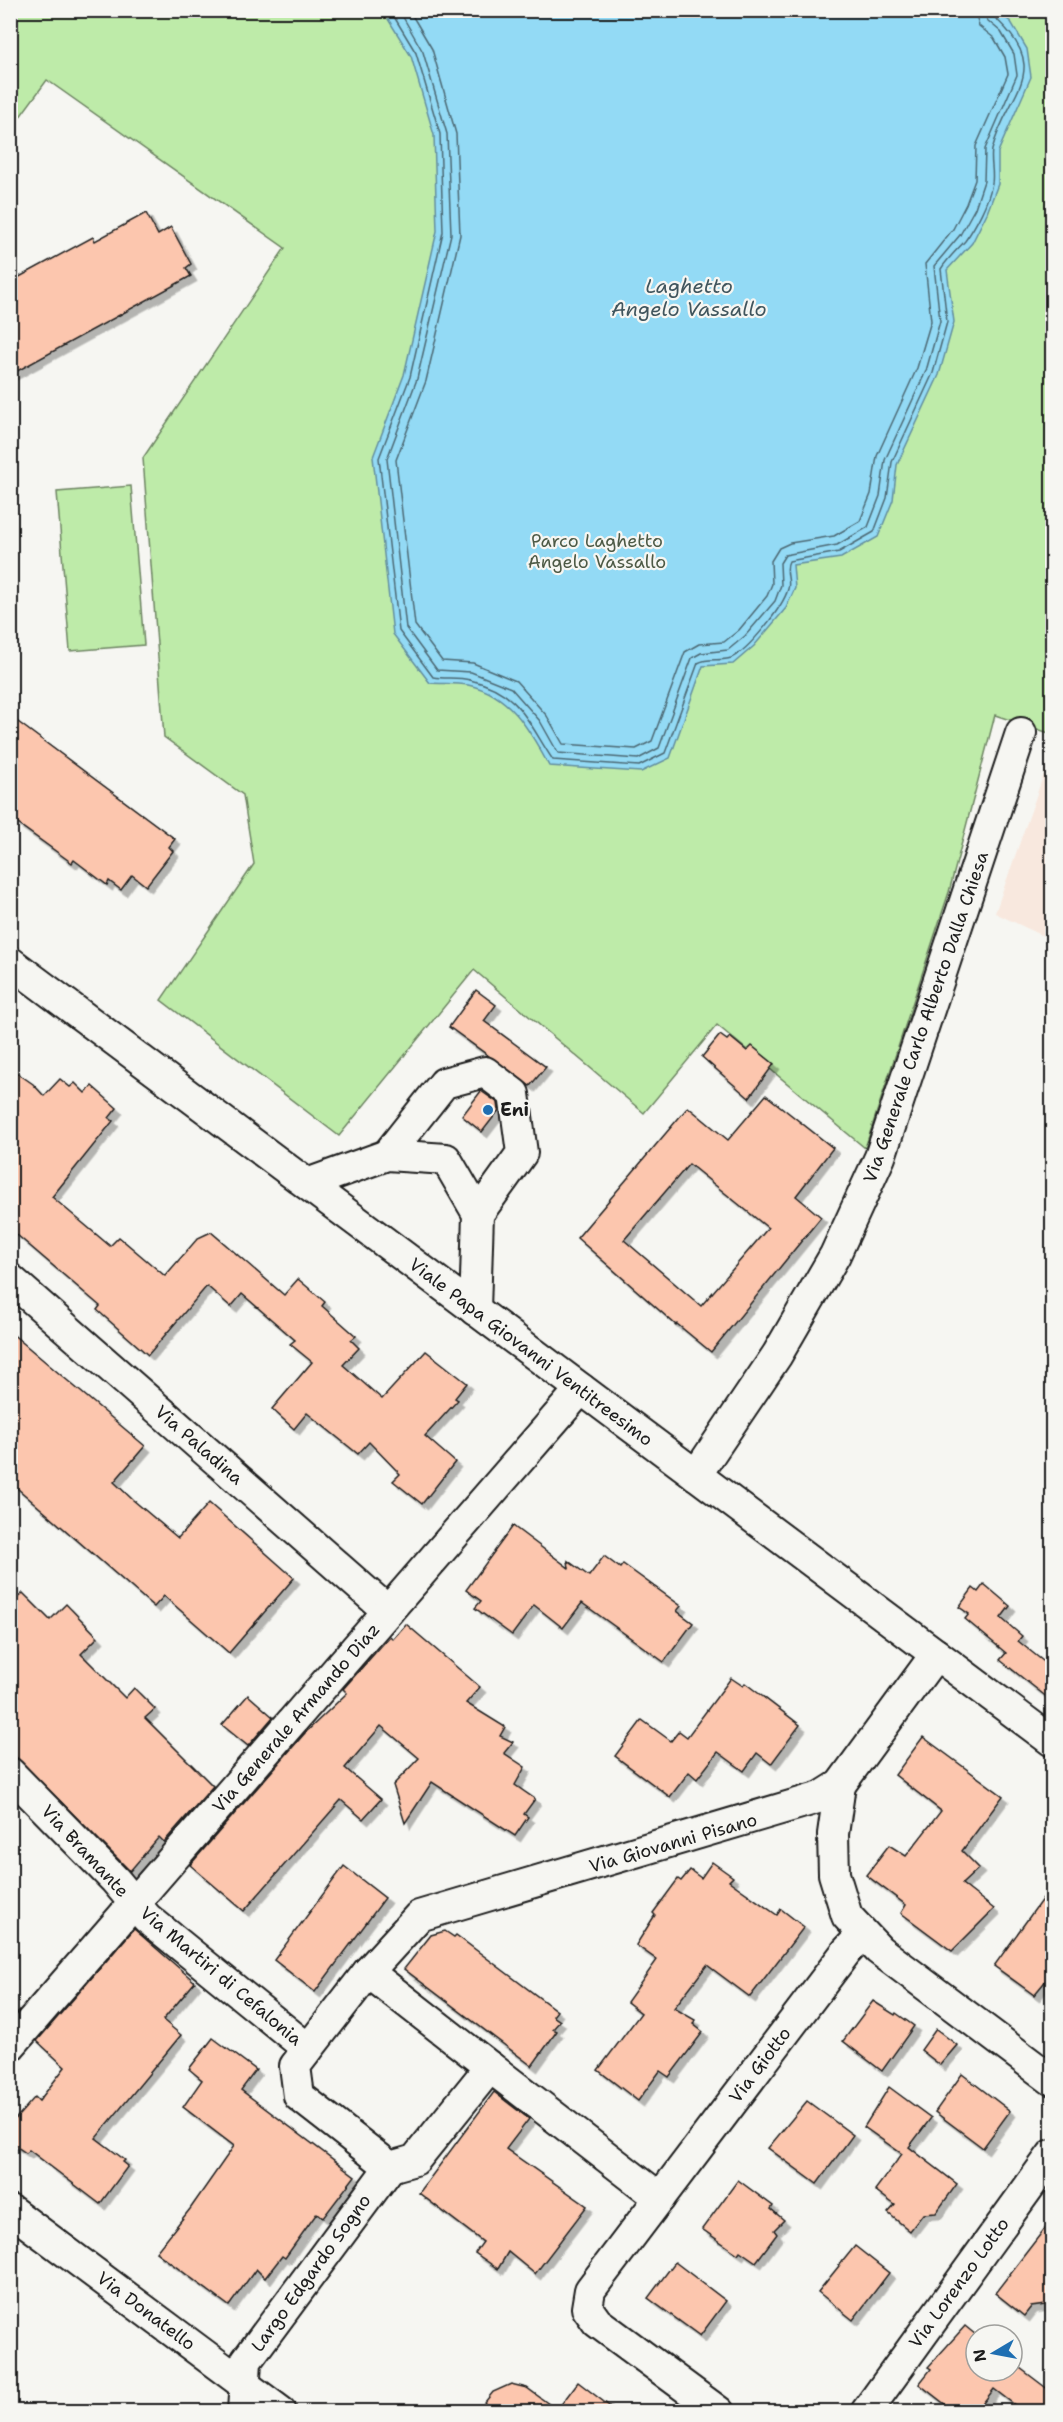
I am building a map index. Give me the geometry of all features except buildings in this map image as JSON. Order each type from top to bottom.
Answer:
[{"type":"street","name":"Via Generale Carlo Alberto Dalla Chiesa","points":[[696,1475],[777,1355],[830,1265],[880,1157],[1021,733]]},
{"type":"street","name":"Viale Papa Giovanni Ventitreesimo","points":[[10,962],[1053,1742]]},
{"type":"street","points":[[387,1155],[444,1083],[485,1072],[514,1094],[522,1153],[478,1214]]},
{"type":"street","points":[[307,1184],[387,1155],[446,1159],[478,1214],[475,1310]]},
{"type":"street","name":"Via Paladina","points":[[10,1278],[388,1611]]},
{"type":"street","name":"Via Generale Armando Diaz","points":[[10,2046],[581,1389]]},
{"type":"street","name":"Via Giovanni Pisano","points":[[390,2167],[299,2096],[295,2066],[368,1972],[419,1916],[802,1805],[840,1785],[936,1654]]},
{"type":"street","name":"Via Bramante","points":[[10,1773],[135,1903]]},
{"type":"street","points":[[840,1785],[833,1833],[834,1874],[848,1916],[862,1935],[879,1950],[1053,2080]]},
{"type":"street","name":"Via Martiri di Cefalonia","points":[[135,1903],[147,1918],[308,2049]]},
{"type":"street","name":"Via Giotto","points":[[720,2412],[597,2322],[588,2308],[590,2290],[846,1952],[862,1935]]},
{"type":"street","points":[[368,1972],[660,2198]]},
{"type":"street","points":[[390,2167],[415,2160],[490,2067]]},
{"type":"street","name":"Via Lorenzo Lotto","points":[[866,2412],[1053,2155]]},
{"type":"street","name":"Largo Edgardo Sogno","points":[[244,2398],[246,2361],[390,2167]]},
{"type":"street","name":"Via Donatello","points":[[10,2211],[244,2398],[281,2412]]},
{"type":"shaded area","points":[[1052,751],[1052,940],[995,913]]},
{"type":"green space","name":"Parco Laghetto Angelo Vassallo","points":[[11,11],[1052,11],[1052,734],[995,715],[949,892],[865,1148],[717,1025],[644,1113],[474,970],[339,1136],[161,1000],[254,864],[243,795],[164,737],[143,458],[285,248],[47,80],[11,129]]},
{"type":"green space","points":[[131,486],[144,645],[70,651],[57,492]]},
{"type":"water","name":"Laghetto Angelo Vassallo","points":[[994,10],[1011,22],[1027,49],[1031,77],[998,152],[998,184],[987,213],[972,243],[947,270],[954,322],[939,375],[897,465],[893,500],[878,537],[841,558],[793,565],[795,588],[786,608],[754,646],[733,664],[703,666],[670,758],[641,772],[549,766],[526,727],[508,705],[483,690],[468,685],[430,683],[393,634],[373,457],[404,375],[437,231],[434,135],[411,56],[383,11]]},
{"type":"place","name":"Eni","points":[[488,1110]]}]
